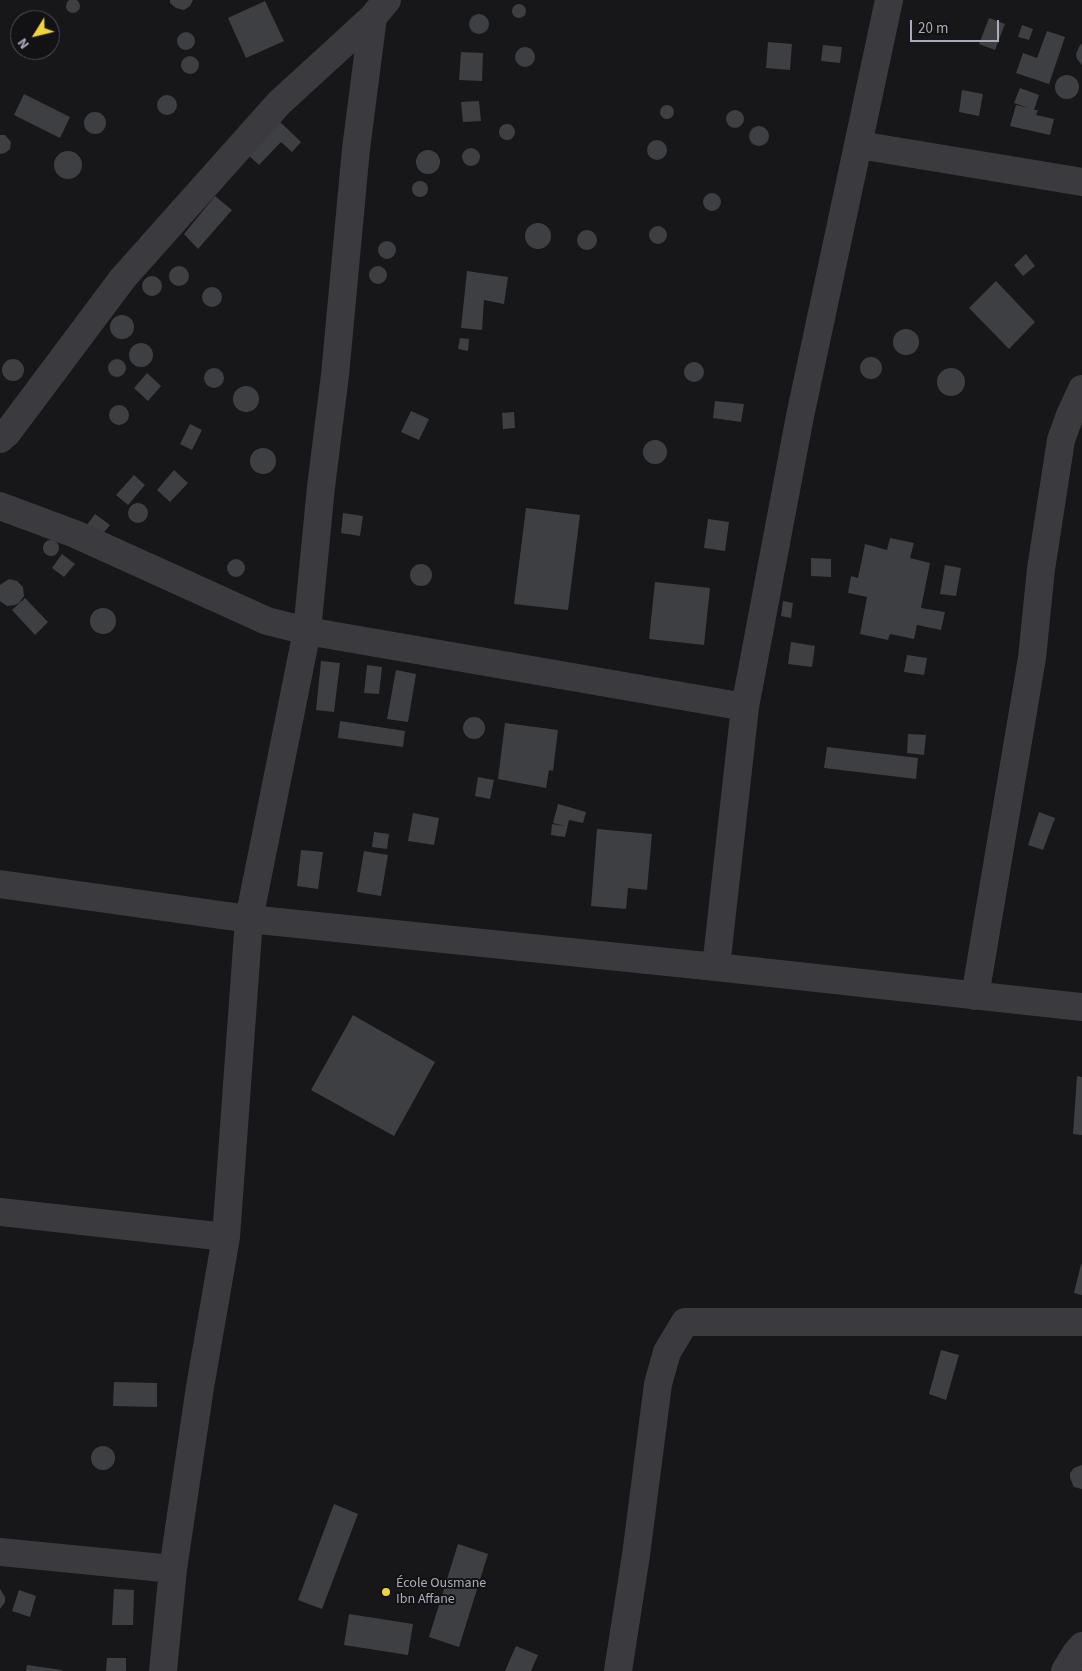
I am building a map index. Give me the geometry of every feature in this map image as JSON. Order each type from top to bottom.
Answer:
[{"type":"street","points":[[716,967],[745,707],[821,311],[889,0]]},
{"type":"street","points":[[0,439],[7,433],[123,278],[279,103],[380,8]]},
{"type":"street","points":[[163,1671],[173,1568],[199,1396],[226,1237],[249,919],[307,631],[321,487],[336,366],[356,149],[380,8]]},
{"type":"street","points":[[858,145],[1082,182]]},
{"type":"street","points":[[975,996],[1032,658],[1041,569],[1061,440],[1082,389]]},
{"type":"street","points":[[0,506],[75,534],[267,621],[307,631],[745,707]]},
{"type":"street","points":[[0,884],[249,919],[1082,1007]]},
{"type":"street","points":[[0,1212],[226,1237]]},
{"type":"street","points":[[618,1671],[636,1555],[658,1384],[667,1352],[685,1322],[1082,1322]]},
{"type":"street","points":[[0,1552],[173,1568]]},
{"type":"street","points":[[1066,1671],[1082,1646]]},
{"type":"building","points":[[70,-1],[76,-1],[80,6],[76,13],[70,13],[66,9],[66,3]]},
{"type":"building","points":[[170,0],[193,0],[190,6],[184,10],[176,8],[170,3]]},
{"type":"building","points":[[265,1],[284,41],[246,58],[228,18]]},
{"type":"building","points":[[516,4],[522,4],[526,11],[522,18],[516,18],[512,14],[512,8]]},
{"type":"building","points":[[479,14],[486,17],[489,24],[486,31],[479,34],[472,31],[469,24],[472,17]]},
{"type":"building","points":[[989,18],[1005,24],[995,50],[979,44]]},
{"type":"building","points":[[1022,25],[1033,29],[1029,40],[1018,37]]},
{"type":"building","points":[[1047,31],[1065,37],[1049,84],[1016,73],[1023,53],[1037,58]]},
{"type":"building","points":[[186,32],[192,35],[195,41],[192,47],[186,50],[180,47],[177,41],[180,35]]},
{"type":"building","points":[[768,42],[792,44],[790,70],[766,68]]},
{"type":"building","points":[[1082,43],[1082,65],[1077,59],[1076,54]]},
{"type":"building","points":[[823,45],[842,47],[840,63],[821,61]]},
{"type":"building","points":[[525,47],[532,50],[535,57],[532,64],[525,67],[518,64],[515,57],[518,50]]},
{"type":"building","points":[[461,52],[483,53],[482,81],[459,80]]},
{"type":"building","points":[[190,56],[196,59],[199,65],[196,71],[190,74],[184,71],[181,65],[184,59]]},
{"type":"building","points":[[1067,75],[1072,76],[1078,82],[1078,92],[1072,98],[1067,99],[1062,98],[1056,92],[1055,87],[1056,82],[1062,76]]},
{"type":"building","points":[[1020,88],[1039,95],[1034,110],[1038,110],[1036,115],[1054,119],[1050,135],[1010,126],[1016,105],[1029,108],[1014,103]]},
{"type":"building","points":[[962,90],[983,94],[979,116],[959,112]]},
{"type":"building","points":[[24,94],[70,117],[60,138],[14,115]]},
{"type":"building","points":[[167,95],[174,98],[177,105],[174,112],[167,115],[160,112],[157,105],[160,98]]},
{"type":"building","points":[[479,101],[481,121],[463,122],[461,102]]},
{"type":"building","points":[[667,105],[672,107],[674,112],[672,117],[667,119],[662,117],[660,112],[662,107]]},
{"type":"building","points":[[731,110],[739,110],[744,115],[742,126],[731,128],[726,123],[726,115]]},
{"type":"building","points":[[91,112],[99,112],[106,119],[106,127],[99,134],[91,134],[84,127],[84,119]]},
{"type":"building","points":[[275,117],[301,142],[292,152],[281,142],[259,165],[244,151]]},
{"type":"building","points":[[507,124],[513,126],[515,132],[513,138],[507,140],[501,138],[499,132],[501,126]]},
{"type":"building","points":[[759,126],[766,129],[769,136],[766,143],[759,146],[752,143],[749,136],[752,129]]},
{"type":"building","points":[[0,135],[5,135],[11,142],[10,149],[0,154]]},
{"type":"building","points":[[657,140],[664,143],[667,150],[664,157],[657,160],[650,157],[647,150],[650,143]]},
{"type":"building","points":[[471,148],[477,151],[480,157],[477,163],[471,166],[465,163],[462,157],[465,151]]},
{"type":"building","points":[[428,150],[436,154],[440,162],[436,170],[428,174],[420,170],[416,162],[420,154]]},
{"type":"building","points":[[68,151],[78,155],[82,165],[78,175],[68,179],[58,175],[54,165],[58,155]]},
{"type":"building","points":[[420,181],[426,183],[428,189],[426,195],[420,197],[414,195],[412,189],[414,183]]},
{"type":"building","points":[[708,193],[716,193],[721,198],[719,209],[708,211],[703,206],[703,198]]},
{"type":"building","points":[[215,196],[232,210],[198,249],[184,234]]},
{"type":"building","points":[[538,223],[547,227],[551,236],[547,245],[538,249],[529,245],[525,236],[529,227]]},
{"type":"building","points":[[658,226],[664,229],[667,235],[664,241],[658,244],[652,241],[649,235],[652,229]]},
{"type":"building","points":[[587,230],[594,233],[597,240],[594,247],[587,250],[580,247],[577,240],[580,233]]},
{"type":"building","points":[[383,241],[391,241],[396,246],[394,257],[383,259],[378,254],[378,246]]},
{"type":"building","points":[[1026,254],[1035,266],[1023,276],[1014,265]]},
{"type":"building","points":[[179,266],[186,269],[189,276],[186,283],[179,286],[172,283],[169,276],[172,269]]},
{"type":"building","points":[[374,266],[382,266],[387,271],[385,282],[374,284],[369,279],[369,271]]},
{"type":"building","points":[[467,271],[508,277],[504,304],[484,300],[482,330],[461,328]]},
{"type":"building","points":[[152,276],[159,279],[162,286],[159,293],[152,296],[145,293],[142,286],[145,279]]},
{"type":"building","points":[[996,281],[1035,322],[1009,349],[969,308]]},
{"type":"building","points":[[212,287],[219,290],[222,297],[219,304],[212,307],[205,304],[202,297],[205,290]]},
{"type":"building","points":[[122,315],[131,318],[134,327],[131,336],[122,339],[113,336],[110,327],[113,318]]},
{"type":"building","points":[[906,329],[915,333],[919,342],[915,351],[906,355],[897,351],[893,342],[897,333]]},
{"type":"building","points":[[460,338],[469,339],[468,351],[458,349]]},
{"type":"building","points":[[141,343],[150,346],[153,355],[150,364],[141,367],[132,364],[129,355],[132,346]]},
{"type":"building","points":[[871,357],[881,364],[882,368],[875,378],[871,379],[861,372],[860,368],[867,358]]},
{"type":"building","points":[[13,359],[21,362],[24,370],[21,378],[13,381],[5,378],[2,370],[5,362]]},
{"type":"building","points":[[117,359],[123,362],[126,368],[123,374],[117,377],[111,374],[108,368],[111,362]]},
{"type":"building","points":[[694,362],[701,365],[704,372],[701,379],[694,382],[687,379],[684,372],[687,365]]},
{"type":"building","points":[[214,368],[221,371],[224,378],[221,385],[214,388],[207,385],[204,378],[207,371]]},
{"type":"building","points":[[951,368],[961,372],[965,382],[961,392],[951,396],[941,392],[937,382],[941,372]]},
{"type":"building","points":[[147,373],[161,386],[148,401],[134,388]]},
{"type":"building","points":[[246,386],[255,390],[259,399],[255,408],[246,412],[237,408],[233,399],[237,390]]},
{"type":"building","points":[[715,401],[744,404],[741,422],[713,418]]},
{"type":"building","points":[[119,405],[126,408],[129,415],[126,422],[119,425],[112,422],[109,415],[112,408]]},
{"type":"building","points":[[411,411],[429,419],[419,440],[401,432]]},
{"type":"building","points":[[514,412],[515,428],[503,429],[502,413]]},
{"type":"building","points":[[190,424],[202,430],[192,450],[180,444]]},
{"type":"building","points":[[655,440],[660,441],[666,447],[666,457],[660,463],[655,464],[650,463],[644,457],[643,452],[644,447],[650,441]]},
{"type":"building","points":[[263,448],[272,452],[276,461],[272,470],[263,474],[254,470],[250,461],[254,452]]},
{"type":"building","points":[[174,470],[188,483],[170,502],[157,490]]},
{"type":"building","points":[[134,475],[145,485],[128,505],[116,495]]},
{"type":"building","points":[[138,503],[145,506],[148,513],[145,520],[138,523],[131,520],[128,513],[131,506]]},
{"type":"building","points":[[526,508],[580,515],[568,610],[514,604]]},
{"type":"building","points":[[343,513],[363,516],[360,536],[341,533]]},
{"type":"building","points":[[95,514],[110,525],[97,541],[83,530]]},
{"type":"building","points":[[708,519],[729,522],[725,551],[704,548]]},
{"type":"building","points":[[890,538],[914,543],[910,558],[930,563],[921,608],[945,612],[941,630],[917,625],[914,639],[890,634],[888,640],[860,634],[867,597],[848,593],[851,576],[858,578],[865,544],[887,550]]},
{"type":"building","points":[[48,540],[54,540],[59,545],[57,554],[48,556],[43,551],[43,545]]},
{"type":"building","points":[[62,554],[75,564],[64,577],[52,568]]},
{"type":"building","points":[[811,558],[831,559],[831,577],[811,576]]},
{"type":"building","points":[[236,559],[244,564],[245,568],[240,576],[236,577],[228,572],[227,568],[232,560]]},
{"type":"building","points":[[421,564],[429,567],[432,575],[429,583],[421,586],[413,583],[410,575],[413,567]]},
{"type":"building","points":[[945,565],[961,568],[956,596],[940,594]]},
{"type":"building","points":[[9,579],[17,581],[23,587],[24,596],[19,603],[7,606],[0,601],[0,585]]},
{"type":"building","points":[[655,582],[710,588],[704,645],[649,639]]},
{"type":"building","points":[[25,598],[48,622],[35,635],[12,610]]},
{"type":"building","points":[[783,601],[793,603],[791,618],[781,616]]},
{"type":"building","points":[[103,608],[112,612],[116,621],[112,630],[103,634],[94,630],[90,621],[94,612]]},
{"type":"building","points":[[791,642],[815,646],[812,667],[788,664]]},
{"type":"building","points":[[907,655],[927,658],[924,675],[904,672]]},
{"type":"building","points":[[321,661],[340,663],[334,712],[316,710]]},
{"type":"building","points":[[367,665],[382,667],[379,694],[364,693]]},
{"type":"building","points":[[396,670],[416,674],[408,722],[387,719]]},
{"type":"building","points":[[474,717],[484,724],[485,728],[478,738],[474,739],[464,732],[463,728],[470,718]]},
{"type":"building","points":[[340,721],[405,731],[403,747],[338,738]]},
{"type":"building","points":[[505,723],[558,730],[553,771],[549,770],[546,788],[498,779]]},
{"type":"building","points":[[908,734],[926,735],[924,755],[907,753]]},
{"type":"building","points":[[827,747],[918,758],[916,779],[824,768]]},
{"type":"building","points":[[478,777],[494,780],[490,799],[475,796]]},
{"type":"building","points":[[558,804],[586,812],[583,823],[569,820],[565,837],[551,835],[552,824],[565,826],[553,823]]},
{"type":"building","points":[[1039,812],[1055,818],[1043,850],[1028,845]]},
{"type":"building","points":[[413,813],[439,818],[434,845],[408,841]]},
{"type":"building","points":[[597,829],[652,834],[647,890],[628,888],[626,909],[591,906]]},
{"type":"building","points":[[374,832],[389,834],[387,849],[372,847]]},
{"type":"building","points":[[301,850],[323,852],[318,889],[297,886]]},
{"type":"building","points":[[364,851],[388,855],[381,896],[357,892]]},
{"type":"building","points":[[353,1015],[435,1062],[394,1136],[311,1090]]},
{"type":"building","points":[[1077,1076],[1082,1077],[1082,1135],[1073,1134]]},
{"type":"building","points":[[1082,1264],[1082,1295],[1074,1293]]},
{"type":"building","points":[[941,1350],[959,1355],[946,1400],[929,1394]]},
{"type":"building","points":[[114,1382],[157,1383],[157,1407],[113,1406]]},
{"type":"building","points":[[103,1446],[108,1447],[114,1453],[114,1463],[108,1469],[103,1470],[98,1469],[92,1463],[91,1458],[92,1453],[98,1447]]},
{"type":"building","points":[[1082,1465],[1082,1489],[1074,1487],[1070,1473],[1074,1468]]},
{"type":"building","points":[[334,1504],[358,1514],[322,1609],[298,1600]]},
{"type":"building","points":[[458,1544],[488,1554],[459,1647],[429,1637]]},
{"type":"building","points":[[0,1589],[5,1597],[5,1602],[0,1609]]},
{"type":"building","points":[[114,1589],[134,1590],[133,1625],[112,1625]]},
{"type":"building","points":[[19,1590],[36,1596],[30,1617],[12,1611]]},
{"type":"building","points":[[349,1614],[413,1624],[408,1655],[344,1645]]},
{"type":"building","points":[[516,1646],[538,1655],[531,1671],[505,1671]]},
{"type":"building","points":[[107,1658],[126,1658],[126,1671],[106,1671]]},
{"type":"building","points":[[27,1665],[62,1670],[62,1671],[26,1671]]},
{"type":"place","name":"École Ousmane Ibn Affane","points":[[386,1592]]}]
